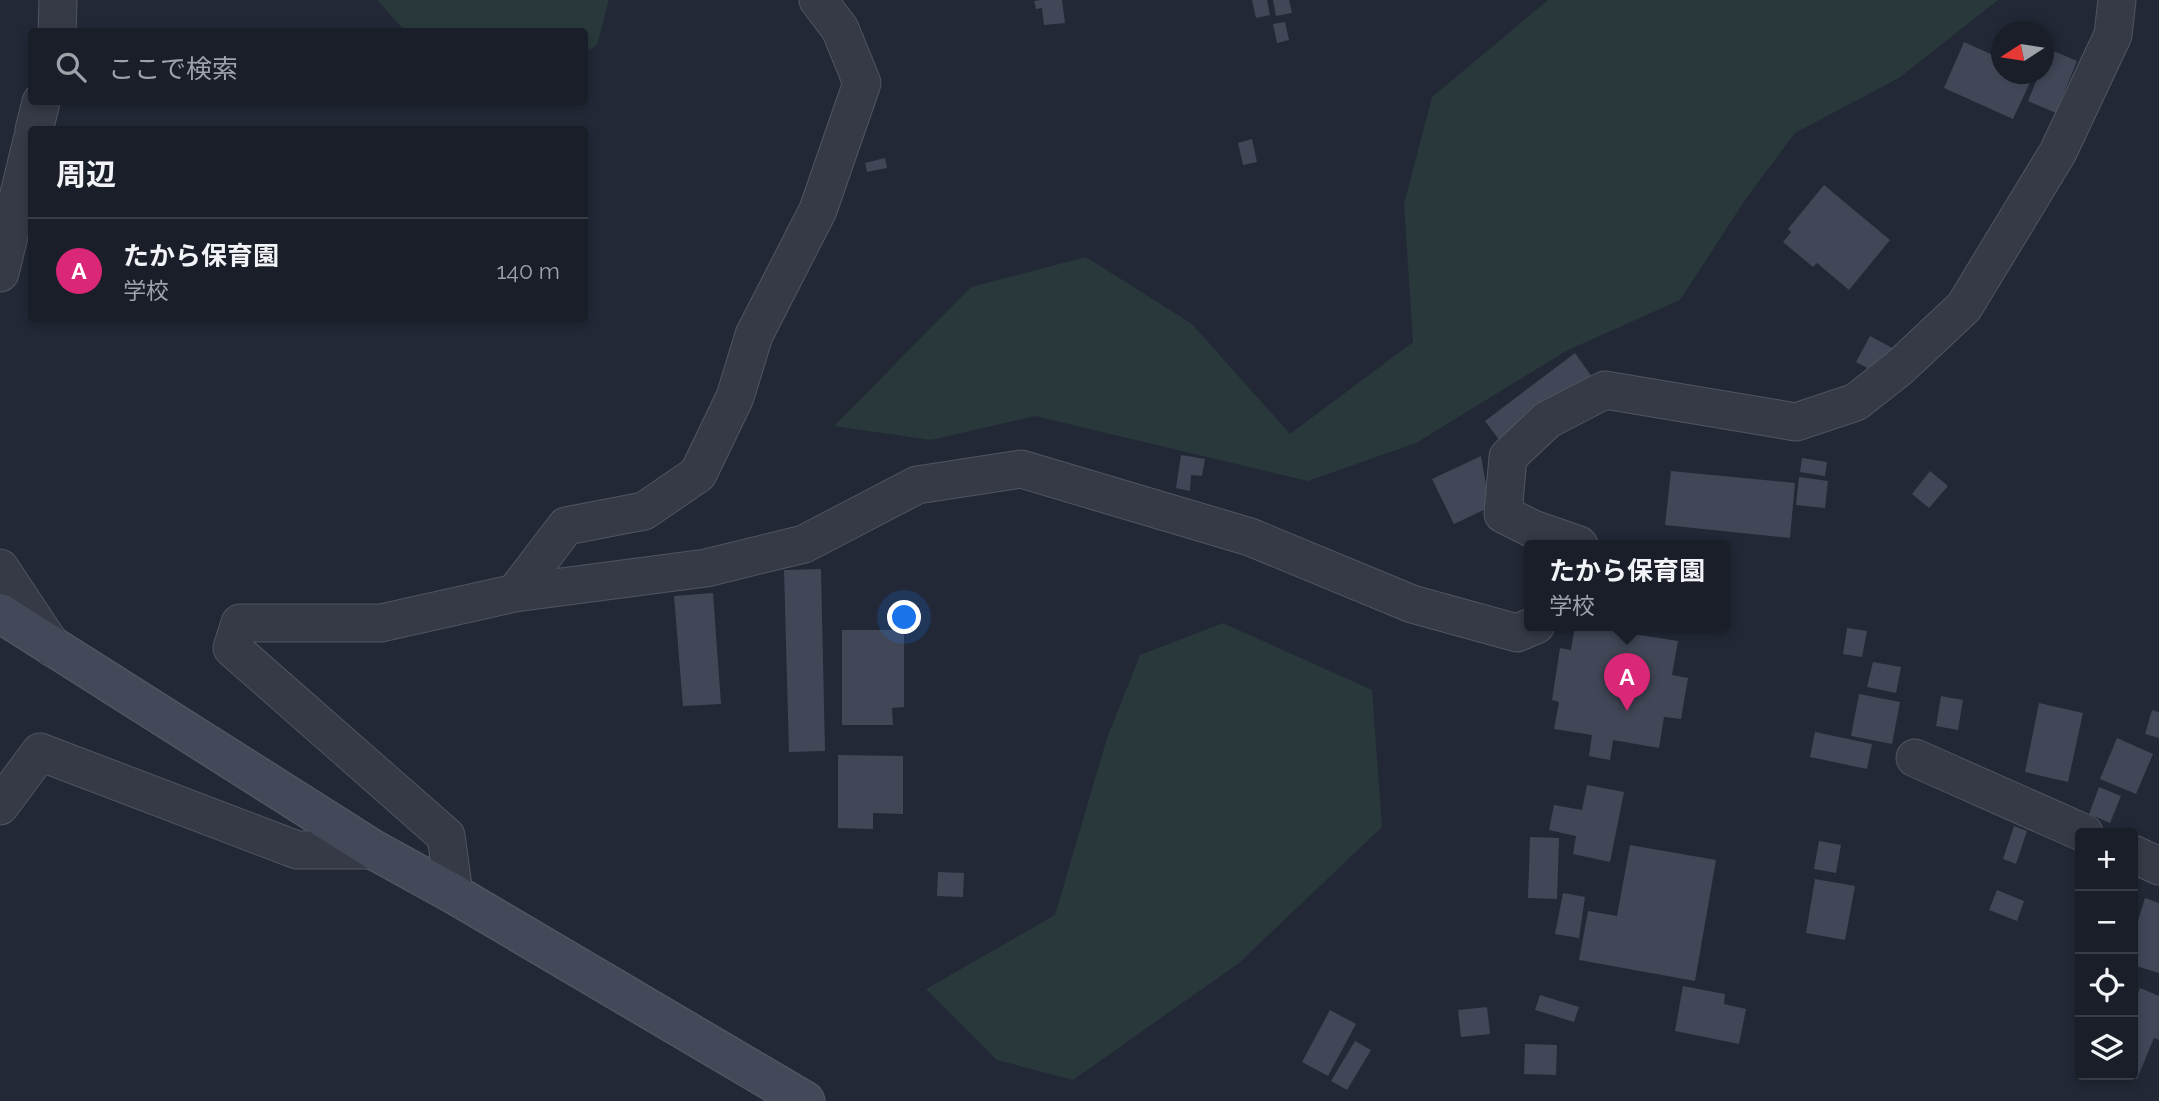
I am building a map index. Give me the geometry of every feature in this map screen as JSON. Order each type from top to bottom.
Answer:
[{"type":"street","points":[[57,28],[58,0]]},
{"type":"street","points":[[515,593],[566,526],[644,511],[698,474],[735,397],[754,335],[818,210],[862,83],[840,29],[818,0]]},
{"type":"street","points":[[1565,540],[1533,529],[1503,514],[1508,457],[1547,420],[1605,390],[1796,422],[1856,402],[1899,368],[1964,307],[2058,152],[2113,35],[2117,0]]},
{"type":"street","points":[[35,126],[40,105]]},
{"type":"street","points":[[0,273],[28,157]]},
{"type":"street","points":[[454,894],[446,836],[232,648],[240,623],[381,622],[515,593],[706,568],[804,544],[917,485],[1021,469],[1250,537],[1412,604],[1517,633],[1524,630]]},
{"type":"street","points":[[0,568],[53,648]]},
{"type":"street","points":[[0,613],[374,850],[454,894],[805,1101]]},
{"type":"street","points":[[0,806],[40,752],[297,850],[374,850]]},
{"type":"street","points":[[1915,758],[2075,829]]},
{"type":"street","points":[[2138,856],[2159,866]]},
{"type":"shaded area","points":[[377,0],[609,0],[597,45],[588,50],[588,28],[402,28]]},
{"type":"shaded area","points":[[1548,0],[1998,0],[1899,78],[1795,133],[1745,200],[1680,300],[1566,351],[1416,443],[1308,481],[1035,416],[931,440],[834,426],[971,287],[1086,257],[1192,324],[1290,434],[1413,342],[1404,204],[1432,97]]},
{"type":"shaded area","points":[[1223,623],[1372,690],[1382,827],[1239,963],[1073,1080],[997,1060],[926,989],[1055,915],[1107,738],[1140,655]]},
{"type":"building","points":[[1062,0],[1065,23],[1044,25],[1042,8],[1036,9],[1034,1]]},
{"type":"building","points":[[1252,0],[1267,0],[1270,15],[1256,18]]},
{"type":"building","points":[[1273,0],[1289,0],[1292,13],[1276,16]]},
{"type":"building","points":[[1285,22],[1289,40],[1277,43],[1273,24]]},
{"type":"building","points":[[1964,42],[1991,54],[1991,84],[2029,84],[2013,119],[1944,88]]},
{"type":"building","points":[[2054,51],[2077,61],[2056,113],[2028,101],[2035,84],[2054,84]]},
{"type":"building","points":[[1252,139],[1257,162],[1243,165],[1238,143]]},
{"type":"building","points":[[885,158],[887,168],[867,172],[865,163]]},
{"type":"building","points":[[1824,185],[1890,240],[1849,290],[1817,263],[1813,267],[1783,242],[1791,232],[1788,229]]},
{"type":"building","points":[[1870,336],[1894,349],[1871,370],[1856,362]]},
{"type":"building","points":[[1575,353],[1595,381],[1506,449],[1485,421]]},
{"type":"building","points":[[1181,455],[1205,459],[1202,476],[1191,475],[1190,491],[1176,488]]},
{"type":"building","points":[[1481,456],[1490,507],[1454,524],[1432,479]]},
{"type":"building","points":[[1802,458],[1827,462],[1825,476],[1800,472]]},
{"type":"building","points":[[1671,471],[1795,483],[1790,538],[1665,525]]},
{"type":"building","points":[[1930,471],[1948,486],[1929,508],[1912,494]]},
{"type":"building","points":[[1799,477],[1828,481],[1825,508],[1796,505]]},
{"type":"building","points":[[821,569],[825,751],[789,752],[784,570]]},
{"type":"building","points":[[713,593],[721,704],[683,706],[674,596]]},
{"type":"building","points":[[1847,628],[1867,631],[1862,657],[1843,654]]},
{"type":"building","points":[[842,630],[904,630],[904,707],[892,708],[893,725],[842,725]]},
{"type":"building","points":[[1574,631],[1614,631],[1678,641],[1672,675],[1688,678],[1681,719],[1664,717],[1659,748],[1613,740],[1610,760],[1589,756],[1592,735],[1554,729],[1559,702],[1552,700],[1560,648],[1571,650]]},
{"type":"building","points":[[1873,662],[1901,667],[1896,693],[1867,687]]},
{"type":"building","points":[[1859,694],[1900,702],[1892,744],[1851,736]]},
{"type":"building","points":[[1941,696],[1963,700],[1958,730],[1936,726]]},
{"type":"building","points":[[2039,703],[2083,713],[2068,782],[2025,772]]},
{"type":"building","points":[[2152,710],[2159,712],[2159,738],[2145,734]]},
{"type":"building","points":[[1815,732],[1872,744],[1867,769],[1810,757]]},
{"type":"building","points":[[2117,738],[2153,754],[2136,794],[2100,779]]},
{"type":"building","points":[[838,755],[903,756],[903,814],[873,813],[873,829],[838,828]]},
{"type":"building","points":[[1587,785],[1624,792],[1610,862],[1573,854],[1576,836],[1549,830],[1554,805],[1582,810]]},
{"type":"building","points":[[2099,787],[2121,796],[2110,823],[2089,814]]},
{"type":"building","points":[[2014,826],[2027,831],[2016,864],[2003,859]]},
{"type":"building","points":[[1530,837],[1559,838],[1557,899],[1528,898]]},
{"type":"building","points":[[1819,841],[1841,845],[1836,873],[1814,869]]},
{"type":"building","points":[[1630,845],[1716,860],[1695,981],[1579,960],[1588,911],[1617,916]]},
{"type":"building","points":[[938,872],[964,873],[963,897],[937,896]]},
{"type":"building","points":[[1815,879],[1855,886],[1845,940],[1806,933]]},
{"type":"building","points":[[1997,890],[2024,901],[2017,921],[1989,910]]},
{"type":"building","points":[[1563,893],[1585,897],[1579,938],[1555,934]]},
{"type":"building","points":[[2145,898],[2159,903],[2159,973],[2138,967],[2138,921]]},
{"type":"building","points":[[1683,986],[1725,994],[1724,1004],[1746,1009],[1739,1044],[1675,1031]]},
{"type":"building","points":[[2140,988],[2159,996],[2159,1040],[2154,1038],[2138,1077],[2138,1017]]},
{"type":"building","points":[[1540,995],[1579,1007],[1574,1022],[1535,1010]]},
{"type":"building","points":[[1487,1007],[1490,1034],[1461,1037],[1458,1010]]},
{"type":"building","points":[[1330,1010],[1356,1024],[1328,1076],[1302,1062]]},
{"type":"building","points":[[1355,1041],[1371,1050],[1347,1090],[1331,1081]]},
{"type":"building","points":[[1525,1044],[1557,1045],[1556,1075],[1524,1074]]},
{"type":"place","name":"たから保育園","points":[[1627,711]]}]
